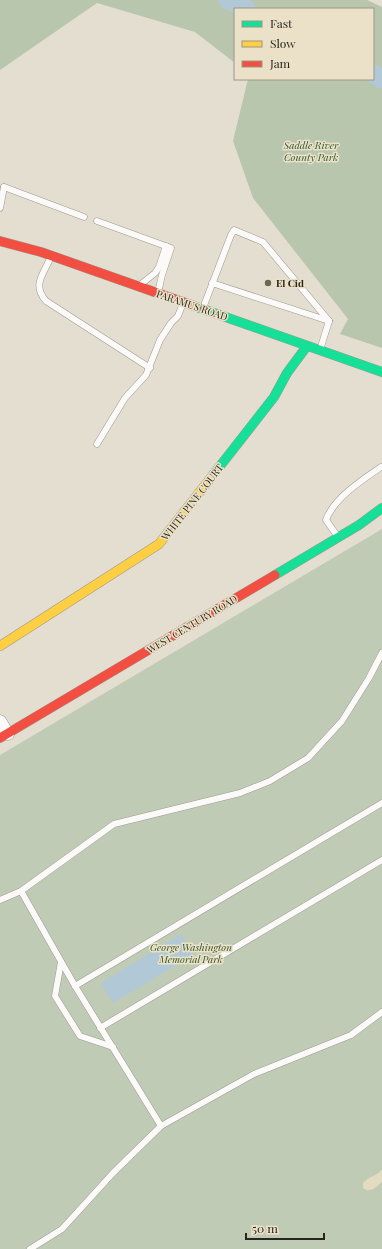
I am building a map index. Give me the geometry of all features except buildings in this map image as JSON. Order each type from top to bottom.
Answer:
[{"type":"main road","name":"PARAMUS ROAD","points":[[0,241],[51,256],[139,286],[382,372]]},
{"type":"main road","name":"WHITE PINE COURT","points":[[0,646],[159,544],[274,397],[287,373],[307,346]]},
{"type":"main road","name":"WEST CENTURY ROAD","points":[[4,736],[338,537],[382,508]]},
{"type":"street","points":[[0,722],[4,736]]},
{"type":"lane","points":[[0,208],[2,190],[84,217]]},
{"type":"lane","points":[[97,222],[168,247]]},
{"type":"lane","points":[[203,308],[234,230],[263,242],[329,321]]},
{"type":"lane","points":[[139,286],[159,267],[168,247]]},
{"type":"lane","points":[[158,293],[168,247]]},
{"type":"lane","points":[[51,256],[39,281],[40,294],[46,300],[150,368]]},
{"type":"lane","points":[[212,283],[329,321]]},
{"type":"lane","points":[[97,444],[125,398],[143,380],[150,368],[160,340],[170,323],[178,316],[183,302]]},
{"type":"lane","points":[[320,350],[329,321]]},
{"type":"lane","points":[[338,537],[326,520],[329,513],[352,487],[381,467]]},
{"type":"lane","points":[[0,900],[21,891],[114,824],[240,793],[270,781],[308,758],[342,721],[369,678],[382,653]]},
{"type":"lane","points":[[75,986],[382,803]]},
{"type":"lane","points":[[100,1028],[382,860]]},
{"type":"lane","points":[[21,891],[100,1028],[161,1126]]},
{"type":"lane","points":[[61,962],[55,996],[80,1036],[113,1047]]},
{"type":"lane","points":[[30,1249],[62,1229],[113,1173],[161,1126],[254,1074],[351,1035],[382,1012]]},
{"type":"green space","name":"Saddle River County Park","points":[[0,0],[367,0],[382,7],[382,348],[340,334],[348,319],[253,198],[233,141],[248,80],[374,80],[374,8],[234,8],[234,62],[195,32],[97,3],[0,70]]},
{"type":"green space","name":"George Washington Memorial Park","points":[[382,529],[382,1249],[0,1249],[0,755]]},
{"type":"sand","points":[[382,1170],[382,1182],[371,1190],[366,1190],[363,1188],[363,1183],[365,1181]]},
{"type":"water","points":[[181,934],[193,955],[113,1003],[101,983]]},
{"type":"waterway","points":[[228,0],[244,8]]},
{"type":"waterway","points":[[374,75],[382,79]]},
{"type":"traffic: fast","points":[[197,307],[382,372]]},
{"type":"traffic: fast","points":[[213,475],[274,397],[287,373],[307,346]]},
{"type":"traffic: fast","points":[[275,575],[359,525],[382,508]]},
{"type":"traffic: slow","points":[[0,646],[159,544],[213,475]]},
{"type":"traffic: jam","points":[[0,241],[41,252],[197,307]]},
{"type":"traffic: jam","points":[[0,738],[275,575]]},
{"type":"place","name":"El Cid","points":[[268,283]]}]
